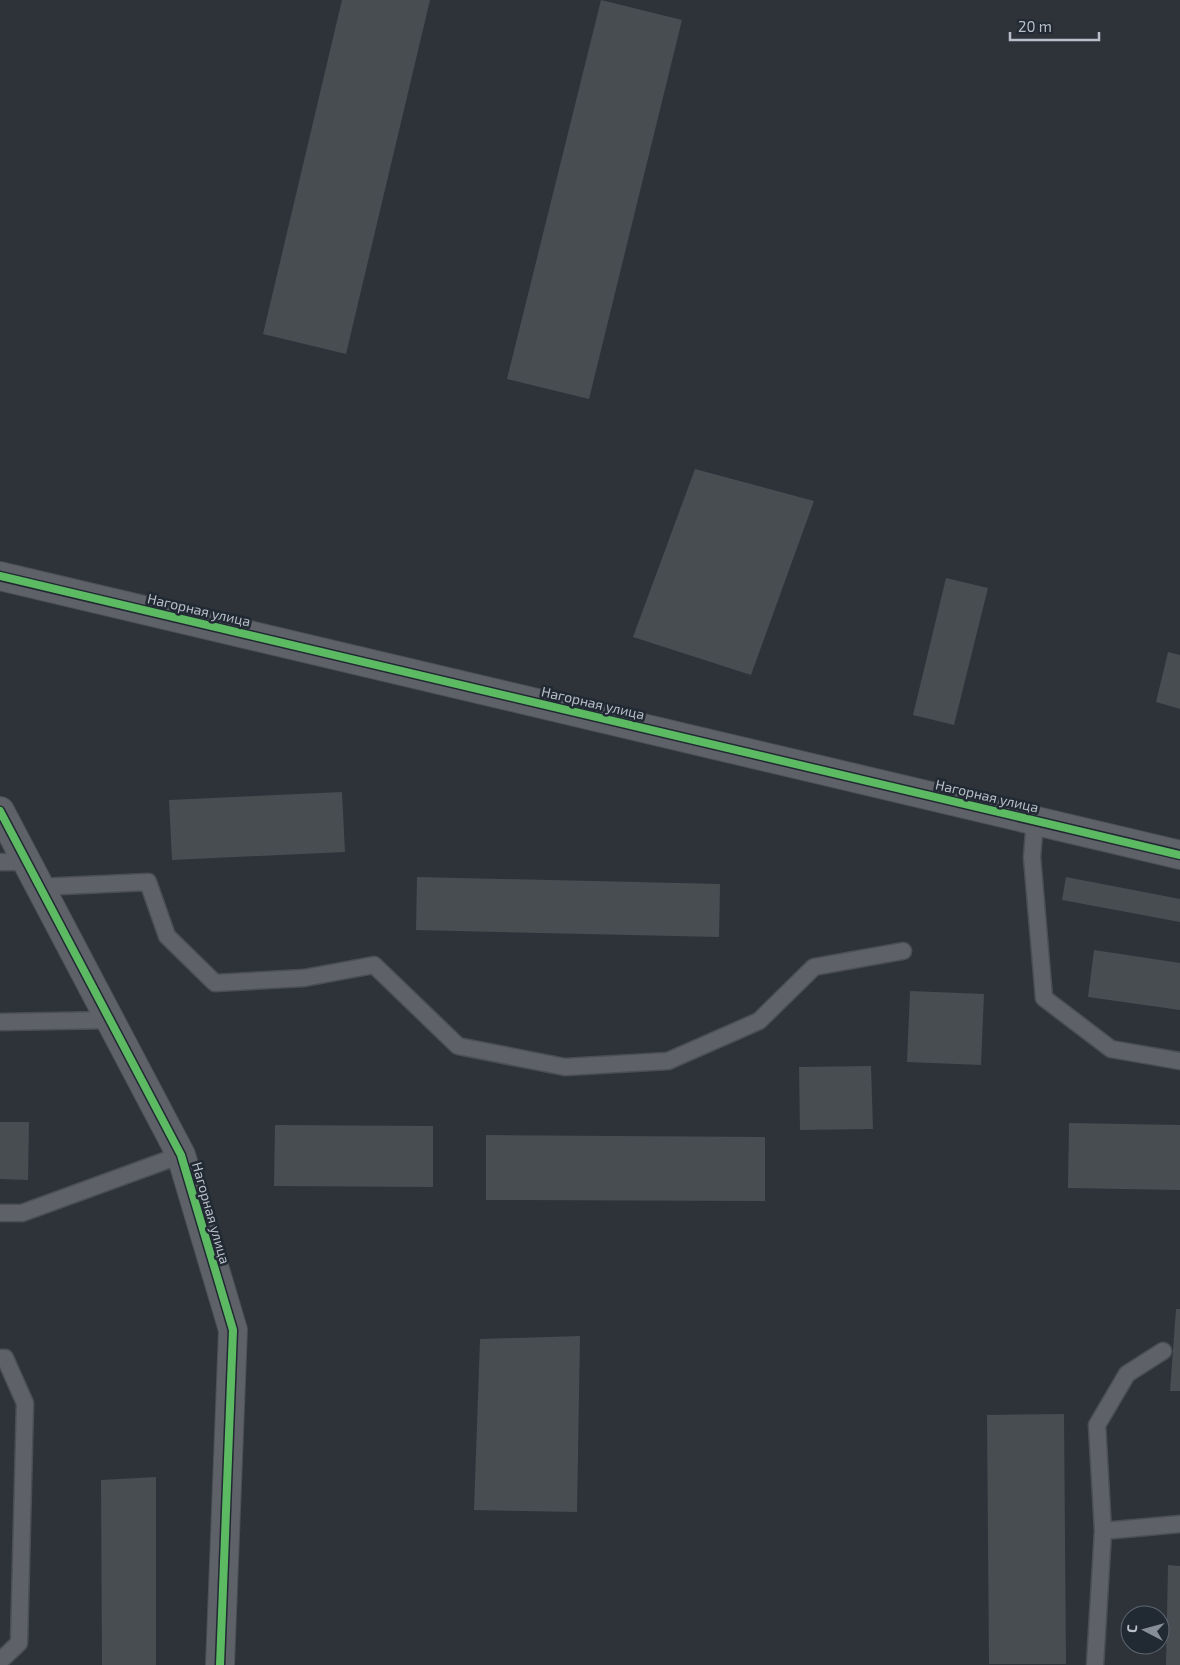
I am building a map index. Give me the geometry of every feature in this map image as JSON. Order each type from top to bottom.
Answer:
[{"type":"street","name":"Нагорная улица","points":[[0,576],[1180,854]]},
{"type":"street","name":"Нагорная улица","points":[[0,811],[181,1155],[232,1330],[220,1665]]},
{"type":"lane","points":[[1035,820],[1032,857],[1044,998],[1111,1049],[1180,1061]]},
{"type":"lane","points":[[0,862],[27,862]]},
{"type":"lane","points":[[40,887],[148,882],[167,936],[215,982],[304,978],[374,965],[458,1046],[565,1067],[668,1061],[759,1021],[814,967],[903,951]]},
{"type":"lane","points":[[0,1022],[110,1020]]},
{"type":"lane","points":[[0,1213],[22,1213],[181,1155]]},
{"type":"lane","points":[[1095,1665],[1103,1531],[1097,1425],[1127,1374],[1163,1351]]},
{"type":"lane","points":[[0,1358],[5,1358],[25,1403],[19,1642],[0,1661]]},
{"type":"lane","points":[[1103,1531],[1180,1524]]},
{"type":"building","points":[[342,0],[430,0],[346,354],[263,334]]},
{"type":"building","points":[[601,0],[682,20],[589,399],[507,379]]},
{"type":"building","points":[[695,469],[814,501],[751,675],[633,637]]},
{"type":"building","points":[[946,578],[988,588],[954,725],[913,715]]},
{"type":"building","points":[[1168,652],[1180,655],[1180,709],[1156,702]]},
{"type":"building","points":[[342,792],[345,852],[172,860],[169,800]]},
{"type":"building","points":[[417,877],[720,884],[719,937],[416,930]]},
{"type":"building","points":[[1066,877],[1180,899],[1180,922],[1062,900]]},
{"type":"building","points":[[1094,950],[1180,963],[1180,1010],[1088,997]]},
{"type":"building","points":[[910,991],[984,994],[981,1065],[907,1062]]},
{"type":"building","points":[[871,1066],[873,1129],[800,1130],[799,1067]]},
{"type":"building","points":[[0,1122],[29,1122],[28,1180],[0,1179]]},
{"type":"building","points":[[1069,1123],[1180,1125],[1180,1190],[1068,1188]]},
{"type":"building","points":[[275,1125],[433,1126],[433,1187],[274,1186]]},
{"type":"building","points":[[486,1135],[765,1137],[765,1201],[486,1200]]},
{"type":"building","points":[[1176,1309],[1180,1309],[1180,1391],[1170,1391]]},
{"type":"building","points":[[580,1336],[577,1512],[474,1510],[480,1339]]},
{"type":"building","points":[[1064,1414],[1066,1664],[989,1664],[987,1415]]},
{"type":"building","points":[[156,1477],[156,1665],[102,1665],[101,1480]]},
{"type":"building","points":[[1168,1565],[1180,1566],[1180,1665],[1166,1665],[1166,1655],[1170,1655],[1170,1605],[1167,1605]]},
{"type":"cycle path","points":[[0,576],[1180,855]]},
{"type":"cycle path","points":[[0,811],[181,1155],[233,1330],[220,1665]]}]
